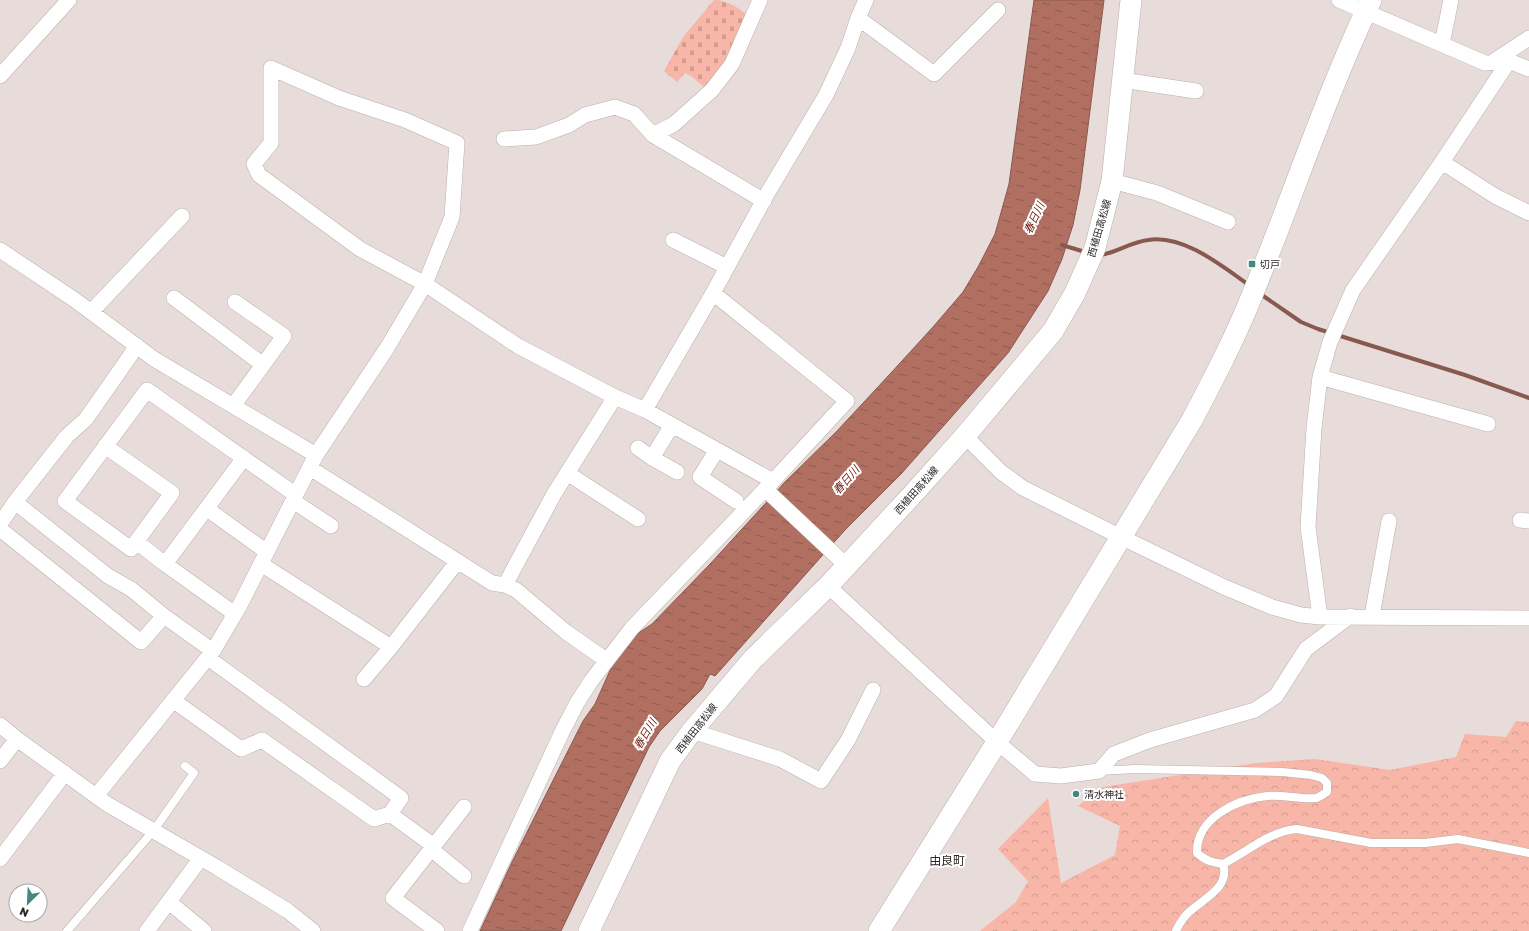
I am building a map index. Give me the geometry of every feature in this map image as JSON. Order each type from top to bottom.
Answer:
[{"type":"main road","name":"西植田高松線","points":[[589,931],[670,761],[692,730],[753,659],[828,586],[965,436],[1053,331],[1075,293],[1095,248],[1112,182],[1131,0]]},
{"type":"main road","points":[[879,931],[998,742],[1192,420],[1214,378],[1255,289],[1344,62],[1368,6]]},
{"type":"street","points":[[0,76],[70,0]]},
{"type":"street","points":[[653,135],[674,124],[716,85],[732,64],[760,0]]},
{"type":"street","points":[[645,410],[826,95],[848,48],[866,0]]},
{"type":"street","points":[[1339,0],[1368,6],[1442,44],[1485,63],[1509,61],[1529,69]]},
{"type":"street","points":[[1442,44],[1451,0]]},
{"type":"street","points":[[858,18],[934,74],[998,10]]},
{"type":"street","points":[[1491,62],[1529,38]]},
{"type":"street","points":[[1320,616],[1308,527],[1314,428],[1320,376],[1330,342],[1353,290],[1442,162],[1509,61]]},
{"type":"street","points":[[96,796],[211,654],[235,614],[313,461],[387,348],[425,284],[452,217],[457,143],[405,120],[339,98],[271,68],[271,143],[254,164],[259,175],[360,248],[425,284],[518,346],[614,397],[645,410],[717,450],[769,485],[847,566]]},
{"type":"street","points":[[1122,80],[1196,91]]},
{"type":"street","points":[[504,139],[536,137],[569,125],[585,115],[615,107],[634,114],[653,135],[764,201]]},
{"type":"street","points":[[1442,162],[1495,196],[1529,213]]},
{"type":"street","points":[[1112,182],[1157,193],[1228,222]]},
{"type":"street","points":[[91,312],[182,216]]},
{"type":"street","points":[[673,240],[727,267]]},
{"type":"street","points":[[0,250],[91,312],[154,359],[233,406],[457,562],[492,583],[505,585],[516,590],[566,632],[606,660]]},
{"type":"street","points":[[470,931],[562,732],[577,703],[606,660],[632,628],[847,401],[713,293]]},
{"type":"street","points":[[174,298],[263,364]]},
{"type":"street","points":[[233,406],[284,336],[235,302]]},
{"type":"street","points":[[0,524],[15,502],[67,436],[86,419],[137,346]]},
{"type":"street","points":[[1320,376],[1488,424]]},
{"type":"street","points":[[105,446],[172,493],[131,549],[65,501],[105,446],[147,390],[244,458],[331,526]]},
{"type":"street","points":[[505,585],[554,494],[614,397]]},
{"type":"street","points":[[652,458],[672,425]]},
{"type":"street","points":[[965,436],[1001,472],[1023,488],[1121,538],[1224,587],[1272,607],[1301,615],[1320,616],[1529,618]]},
{"type":"street","points":[[638,448],[676,472]]},
{"type":"street","points":[[717,450],[700,477],[736,501]]},
{"type":"street","points":[[166,564],[244,458]]},
{"type":"street","points":[[567,473],[638,519]]},
{"type":"street","points":[[15,502],[108,576],[131,589],[211,654],[401,798],[390,814],[374,819],[262,740],[241,749],[174,701]]},
{"type":"street","points":[[207,509],[264,558],[392,647]]},
{"type":"street","points":[[1372,616],[1389,521]]},
{"type":"street","points":[[0,530],[141,642],[164,616]]},
{"type":"street","points":[[137,542],[235,614]]},
{"type":"street","points":[[364,680],[392,647],[457,562]]},
{"type":"street","points":[[828,586],[1035,774],[1061,776],[1099,771],[1114,754],[1150,740],[1255,710],[1276,696],[1306,649],[1350,616]]},
{"type":"street","points":[[692,730],[780,759],[821,781],[848,740],[873,690]]},
{"type":"street","points":[[0,725],[107,804],[154,830],[288,911],[310,930]]},
{"type":"street","points":[[0,761],[17,739]]},
{"type":"street","points":[[0,859],[65,773]]},
{"type":"street","points":[[437,931],[393,898],[464,807]]},
{"type":"street","points":[[390,814],[464,876]]},
{"type":"street","points":[[147,931],[201,858]]},
{"type":"street","points":[[168,902],[204,931]]},
{"type":"lane","points":[[67,931],[154,830],[194,774],[185,766]]},
{"type":"lane","points":[[1099,771],[1135,769],[1282,772],[1312,775],[1322,778],[1327,783],[1327,792],[1316,798],[1267,796],[1247,800],[1225,810],[1211,820],[1203,829],[1197,844],[1197,853],[1205,860],[1223,864],[1274,835],[1286,830],[1297,830],[1371,843],[1425,843],[1458,839],[1529,853]]},
{"type":"lane","points":[[1176,931],[1186,915],[1216,890],[1222,882],[1225,871],[1223,864]]},
{"type":"green space","points":[[714,0],[724,1],[733,5],[749,17],[717,79],[704,87],[685,73],[677,82],[664,71],[683,37]]},
{"type":"green space","points":[[1516,721],[1529,722],[1529,931],[980,931],[1016,902],[1028,881],[998,849],[1048,798],[1061,883],[1115,855],[1120,826],[1078,806],[1103,787],[1256,763],[1315,759],[1390,770],[1456,757],[1465,734],[1506,737]]},
{"type":"water","name":"春日川","points":[[1034,0],[1104,0],[1080,190],[1073,225],[1062,259],[1048,291],[1008,353],[901,474],[845,530],[715,676],[710,674],[702,689],[660,731],[649,747],[561,931],[480,931],[512,862],[583,721],[595,704],[612,666],[637,634],[652,624],[711,563],[785,482],[837,431],[890,374],[963,292],[978,267],[995,234],[1009,184]]},
{"type":"waterway","points":[[1101,255],[1142,241],[1161,239],[1175,242],[1202,253],[1249,285]]},
{"type":"waterway","points":[[1062,245],[1085,252]]},
{"type":"waterway","points":[[1259,293],[1301,322],[1318,329],[1465,375],[1529,398]]},
{"type":"place","name":"切戸","points":[[1252,264]]},
{"type":"place","name":"清水神社","points":[[1076,794]]},
{"type":"district","name":"由良町","points":[[947,861]]}]
